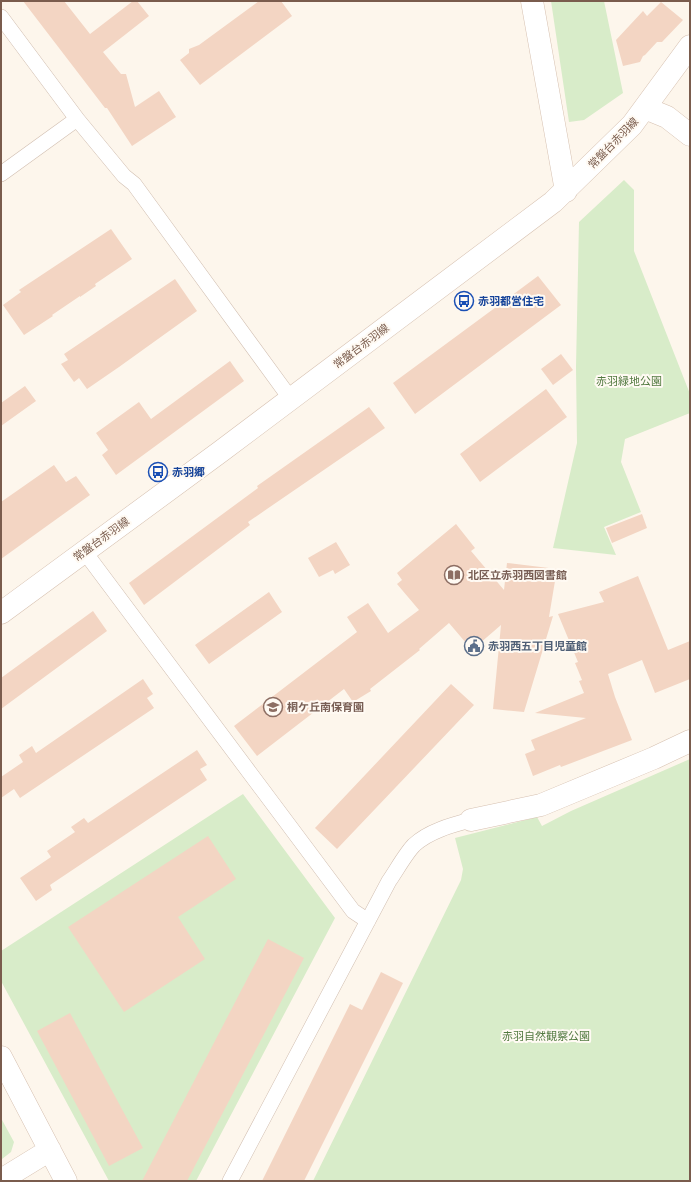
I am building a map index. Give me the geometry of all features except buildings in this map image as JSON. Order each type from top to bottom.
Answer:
[{"type":"main road","points":[[532,1],[566,191]]},
{"type":"main road","name":"常盤台赤羽線","points":[[1,613],[553,202],[632,125],[690,46]]},
{"type":"main road","points":[[645,108],[667,117],[690,135]]},
{"type":"main road","points":[[471,820],[541,805],[654,758],[690,741]]},
{"type":"main road","points":[[1,1057],[66,1181]]},
{"type":"main road","points":[[1,1180],[50,1150]]},
{"type":"street","points":[[1,17],[77,119],[124,176],[134,184],[290,398]]},
{"type":"street","points":[[1,174],[77,119]]},
{"type":"street","points":[[84,551],[353,911],[368,921]]},
{"type":"street","points":[[230,1181],[389,881],[414,845],[433,832],[471,820]]},
{"type":"green space","points":[[551,1],[604,1],[623,93],[584,120],[569,122]]},
{"type":"green space","name":"赤羽緑地公園","points":[[624,180],[634,190],[634,251],[690,394],[690,413],[625,439],[621,462],[641,512],[604,527],[616,555],[553,548],[577,443],[576,367],[579,222]]},
{"type":"green space","name":"赤羽自然観察公園","points":[[690,759],[690,1181],[313,1181],[461,880],[463,869],[455,838],[537,817],[542,826],[571,811]]},
{"type":"green space","points":[[243,794],[335,918],[196,1181],[109,1181],[1,981],[1,951]]},
{"type":"green space","points":[[1,1118],[14,1142],[11,1152],[2,1159]]},
{"type":"place","name":"赤羽都営住宅","points":[[464,301]]},
{"type":"place","name":"赤羽郷","points":[[158,472]]},
{"type":"place","name":"北区立赤羽西図書館","points":[[454,575]]},
{"type":"place","name":"赤羽西五丁目児童館","points":[[474,646]]},
{"type":"place","name":"桐ケ丘南保育園","points":[[273,707]]}]
